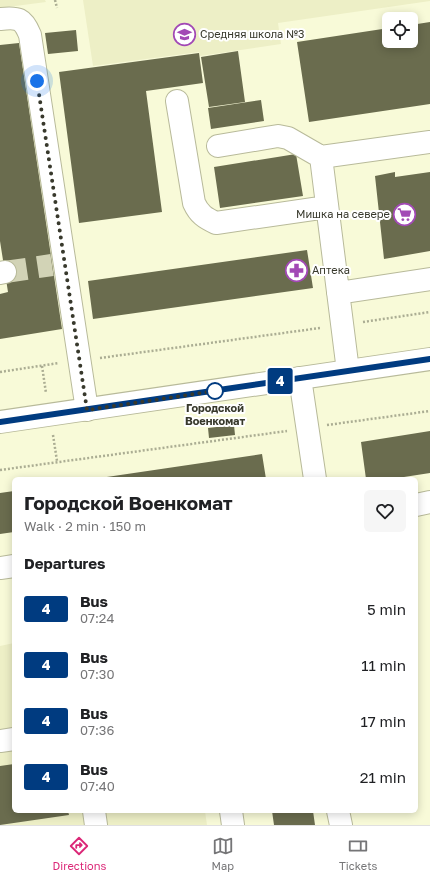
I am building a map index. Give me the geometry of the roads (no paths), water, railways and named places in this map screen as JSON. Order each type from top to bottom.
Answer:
[{"type":"main road","points":[[0,19],[14,18],[21,20],[26,26],[30,35],[58,264],[80,360],[87,410]]},
{"type":"main road","points":[[177,101],[194,203],[198,211],[206,219],[216,222],[327,207]]},
{"type":"main road","points":[[218,146],[278,136],[288,138],[321,157],[430,142]]},
{"type":"main road","points":[[321,157],[348,371]]},
{"type":"main road","points":[[338,293],[430,280]]},
{"type":"main road","points":[[0,422],[430,359]]},
{"type":"main road","points":[[300,378],[315,477]]},
{"type":"main road","points":[[418,504],[430,502]]},
{"type":"main road","points":[[0,568],[12,566]]},
{"type":"main road","points":[[0,741],[12,739]]},
{"type":"main road","points":[[94,813],[96,825]]},
{"type":"main road","points":[[231,813],[233,825]]},
{"type":"main road","points":[[338,813],[340,825]]},
{"type":"tunnel","points":[[5,272],[52,265]]},
{"type":"place","name":"Средняя школа №3","points":[[184,34]]},
{"type":"place","name":"Мишка на севере","points":[[405,214]]},
{"type":"place","name":"Аптека","points":[[297,270]]},
{"type":"place","name":"Городской Военкомат","points":[[215,391]]}]
